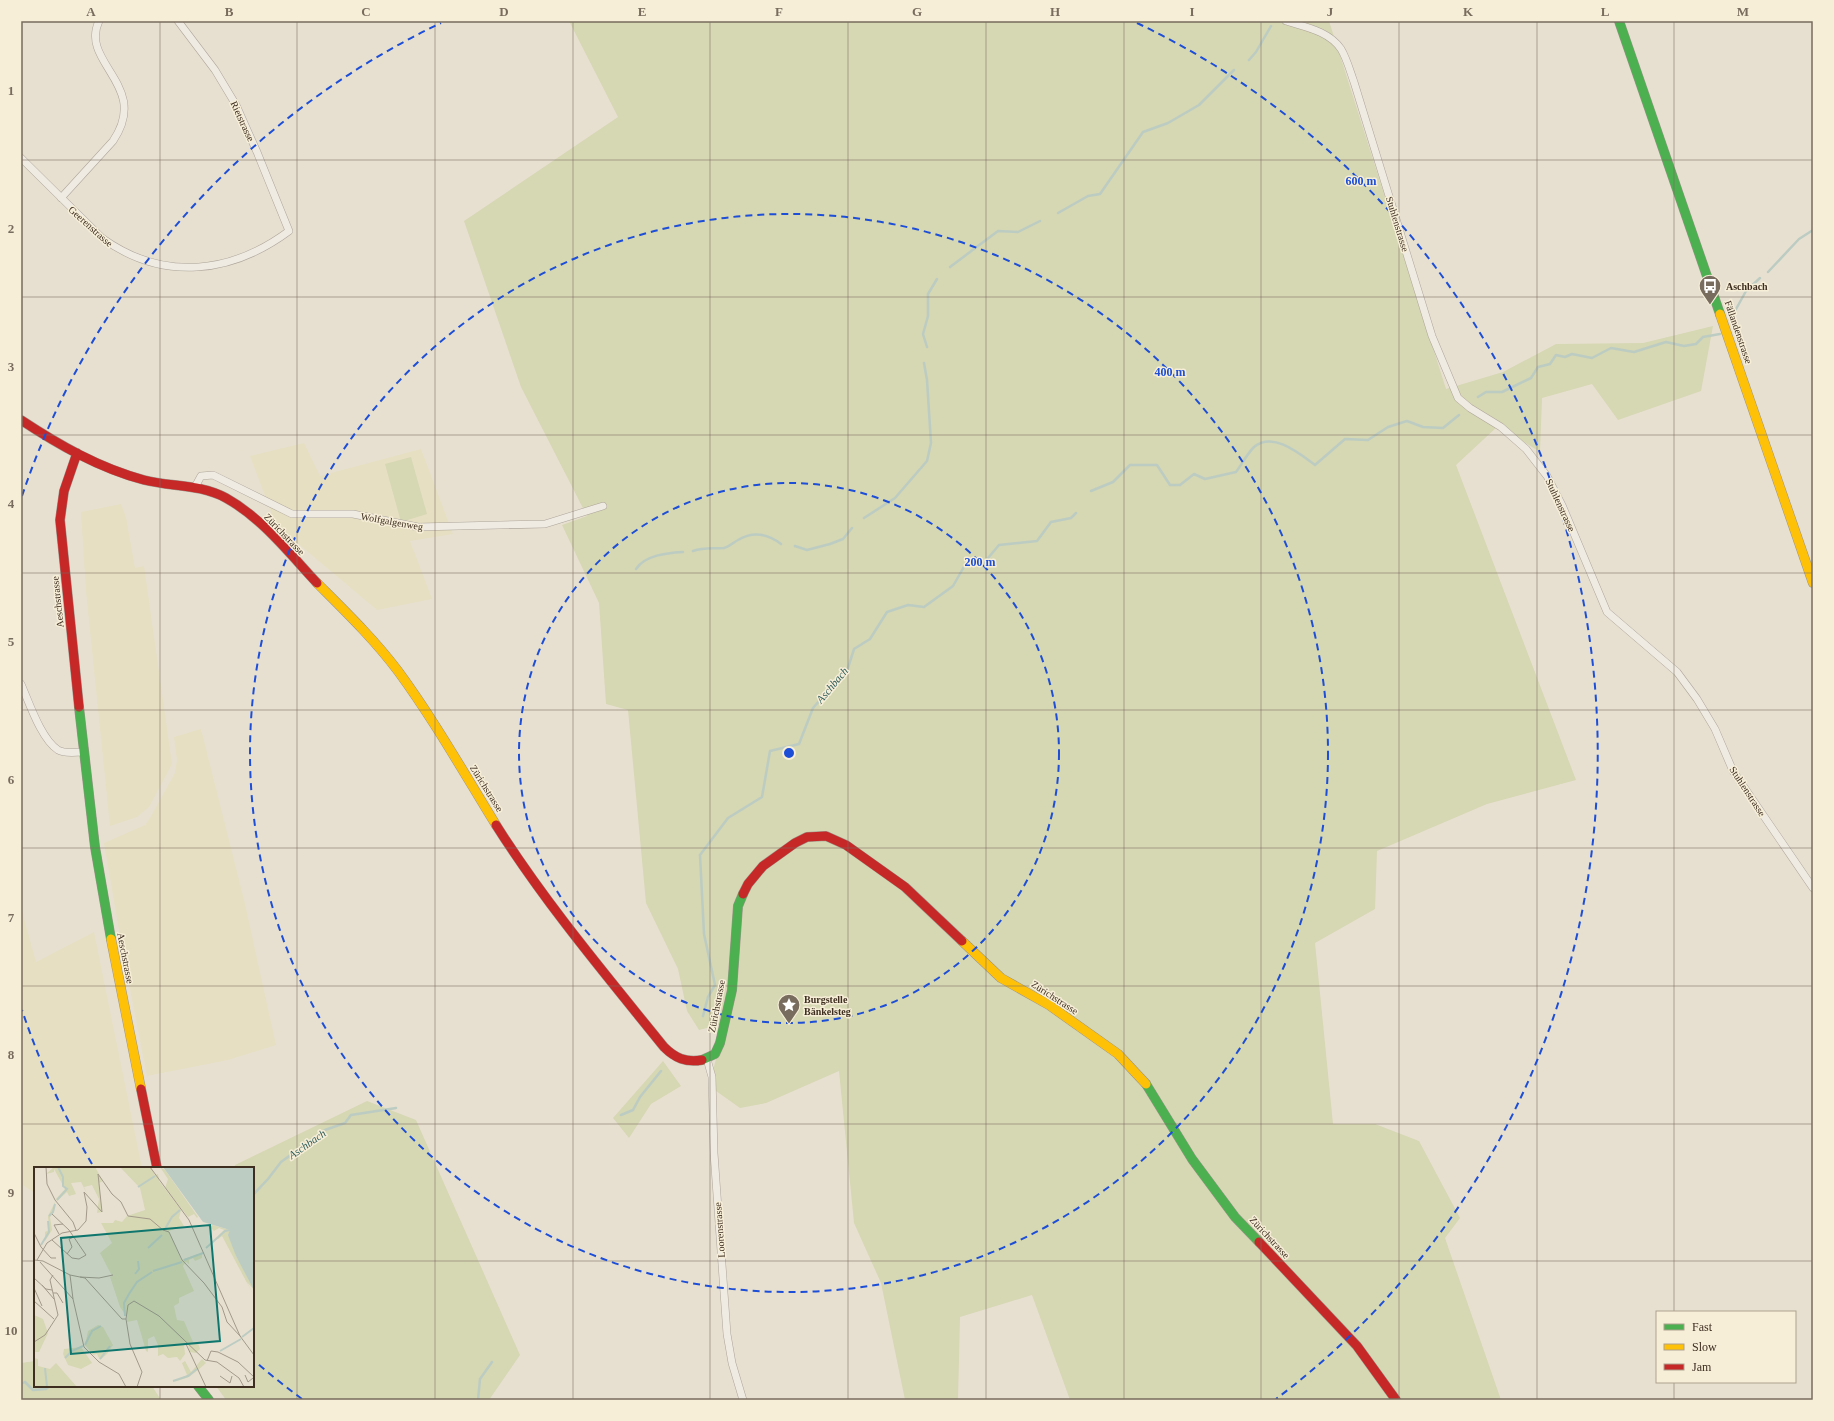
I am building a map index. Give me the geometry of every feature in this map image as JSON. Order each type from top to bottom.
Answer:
[{"type":"street","points":[[61,198],[113,141],[119,132],[123,121],[124,103],[120,86],[96,47],[95,35],[99,21]]},
{"type":"street","name":"Rietstrasse","points":[[178,21],[215,70],[236,105],[289,231]]},
{"type":"street","name":"Stuhlenstrasse","points":[[1286,21],[1315,30],[1332,38],[1341,50],[1354,82],[1432,336],[1458,398],[1470,408],[1501,427],[1526,449],[1548,476],[1562,505],[1607,612],[1677,672],[1697,699],[1715,729],[1733,771],[1813,888]]},
{"type":"street","name":"Fällandenstrasse","points":[[1619,21],[1813,583]]},
{"type":"street","name":"Geerenstrasse","points":[[21,158],[90,228],[115,248],[134,257],[168,267],[204,268],[220,264],[253,252],[278,239],[289,231]]},
{"type":"street","name":"Zürichstrasse","points":[[21,420],[102,465],[139,479],[195,487],[224,497],[247,511],[379,647],[426,710],[508,843],[580,942],[673,1056],[680,1060],[694,1062],[707,1059],[715,1054],[720,1043],[732,990],[738,906],[748,884],[768,862],[795,843],[807,837],[826,836],[846,845],[905,887],[1001,978],[1049,1005],[1118,1054],[1147,1086],[1192,1159],[1236,1216],[1357,1346],[1396,1400]]},
{"type":"street","name":"Aeschstrasse","points":[[77,452],[64,491],[60,520],[83,752],[102,894],[157,1167]]},
{"type":"street","name":"Wolfgalgenweg","points":[[195,487],[201,476],[213,475],[292,514],[353,514],[418,527],[546,524],[603,506]]},
{"type":"street","points":[[21,684],[49,742],[60,750],[83,752]]},
{"type":"street","name":"Loorenstrasse","points":[[707,1059],[712,1077],[714,1153],[726,1334],[732,1363],[743,1400]]},
{"type":"street","points":[[199,1387],[209,1400]]},
{"type":"shaded area","points":[[304,443],[320,476],[421,449],[453,534],[410,541],[432,599],[377,610],[276,525],[250,456]]},
{"type":"shaded area","points":[[121,504],[126,517],[135,568],[144,566],[172,764],[149,807],[137,817],[110,826],[86,591],[81,512]]},
{"type":"shaded area","points":[[201,729],[245,904],[276,1045],[228,1060],[147,1076],[123,953],[104,843],[145,825],[175,773],[177,760],[174,737]]},
{"type":"shaded area","points":[[21,908],[36,962],[94,932],[142,1167],[34,1167],[34,1192],[21,1184]]},
{"type":"green space","points":[[569,21],[1329,21],[1446,389],[1503,372],[1556,344],[1643,343],[1713,326],[1701,391],[1618,420],[1592,384],[1542,398],[1540,452],[1498,426],[1456,465],[1576,780],[1487,804],[1377,851],[1375,909],[1315,943],[1333,1124],[1375,1124],[1419,1141],[1460,1218],[1445,1238],[1501,1400],[1070,1400],[1032,1295],[960,1317],[958,1400],[905,1400],[881,1283],[854,1223],[839,1071],[766,1103],[740,1108],[716,1091],[713,1070],[726,1023],[699,1030],[687,1011],[678,969],[646,903],[628,710],[606,704],[599,603],[562,525],[587,516],[521,387],[464,221],[618,117]]},
{"type":"green space","points":[[411,457],[427,514],[401,522],[385,464]]},
{"type":"green space","points":[[663,1061],[681,1086],[651,1104],[629,1138],[613,1118]]},
{"type":"green space","points":[[367,1101],[416,1120],[520,1355],[489,1400],[226,1400],[217,1387],[254,1387],[254,1167],[234,1167],[235,1165]]},
{"type":"green space","points":[[34,1361],[34,1387],[153,1387],[161,1400],[21,1400],[21,1363]]},
{"type":"waterway","points":[[1249,60],[1256,52],[1271,26]]},
{"type":"waterway","points":[[1058,213],[1088,196],[1100,194],[1143,132],[1168,123],[1199,105],[1234,70]]},
{"type":"waterway","points":[[950,267],[998,231],[1018,232],[1040,221]]},
{"type":"waterway","name":"Aschbach","points":[[1768,272],[1799,239],[1813,230]]},
{"type":"waterway","name":"Aschbach","points":[[1730,320],[1746,291],[1760,278]]},
{"type":"waterway","points":[[927,347],[923,334],[928,316],[928,294],[937,279]]},
{"type":"waterway","name":"Aschbach","points":[[1478,397],[1486,392],[1502,392],[1531,378],[1538,367],[1550,364],[1556,355],[1565,357],[1572,354],[1592,358],[1611,348],[1634,352],[1666,342],[1684,346],[1696,344],[1703,337],[1720,334]]},
{"type":"waterway","points":[[864,518],[895,498],[927,461],[931,443],[927,380],[924,363]]},
{"type":"waterway","name":"Aschbach","points":[[1091,491],[1113,482],[1130,465],[1157,465],[1170,485],[1180,485],[1194,474],[1205,479],[1236,472],[1254,447],[1261,443],[1269,442],[1286,446],[1302,455],[1315,465],[1345,439],[1368,440],[1388,427],[1407,421],[1423,427],[1443,428],[1459,415]]},
{"type":"waterway","name":"Aschbach","points":[[703,1016],[708,997],[715,985],[704,934],[700,855],[728,818],[762,797],[770,751],[799,744],[813,708],[848,668],[854,649],[870,639],[887,612],[908,605],[924,607],[953,586],[965,565],[983,564],[999,545],[1037,541],[1051,522],[1071,518],[1076,513]]},
{"type":"waterway","points":[[795,546],[807,550],[830,544],[843,539],[852,528]]},
{"type":"waterway","points":[[693,551],[728,547],[736,541],[749,535],[766,536],[781,544]]},
{"type":"waterway","points":[[636,569],[640,564],[651,558],[663,554],[683,552]]},
{"type":"waterway","name":"Aschbach","points":[[621,1115],[633,1110],[640,1097],[661,1071]]},
{"type":"waterway","name":"Aschbach","points":[[254,1194],[281,1162],[325,1130],[345,1123],[351,1115],[396,1108]]},
{"type":"waterway","points":[[478,1400],[480,1379],[492,1362]]},
{"type":"waterway","name":"Aschbach","points":[[21,1384],[25,1382],[33,1390],[46,1389],[49,1387]]},
{"type":"traffic: fast","points":[[1619,21],[1720,314]]},
{"type":"traffic: fast","points":[[79,707],[95,847],[111,939]]},
{"type":"traffic: fast","points":[[702,1060],[715,1054],[720,1043],[732,990],[738,906],[743,894]]},
{"type":"traffic: fast","points":[[1146,1084],[1192,1159],[1235,1217],[1259,1242]]},
{"type":"traffic: fast","points":[[199,1387],[209,1400]]},
{"type":"traffic: slow","points":[[1720,314],[1813,583]]},
{"type":"traffic: slow","points":[[317,583],[369,636],[398,671],[436,728],[496,825]]},
{"type":"traffic: slow","points":[[111,939],[141,1089]]},
{"type":"traffic: slow","points":[[962,941],[1001,978],[1049,1005],[1118,1054],[1146,1084]]},
{"type":"traffic: jam","points":[[21,420],[65,447],[111,469],[144,480],[206,490],[226,498],[239,506],[263,526],[317,583]]},
{"type":"traffic: jam","points":[[77,453],[64,491],[60,520],[79,707]]},
{"type":"traffic: jam","points":[[496,825],[535,883],[556,911],[664,1047],[681,1059],[691,1061],[702,1060]]},
{"type":"traffic: jam","points":[[743,894],[748,884],[763,866],[795,843],[807,837],[826,836],[846,845],[905,887],[962,941]]},
{"type":"traffic: jam","points":[[141,1089],[157,1167]]},
{"type":"traffic: jam","points":[[1259,1242],[1357,1346],[1396,1400]]},
{"type":"place","name":"Aschbach","points":[[1710,306]]},
{"type":"place","name":"Burgstelle Bänkelsteg","points":[[789,1024]]}]
